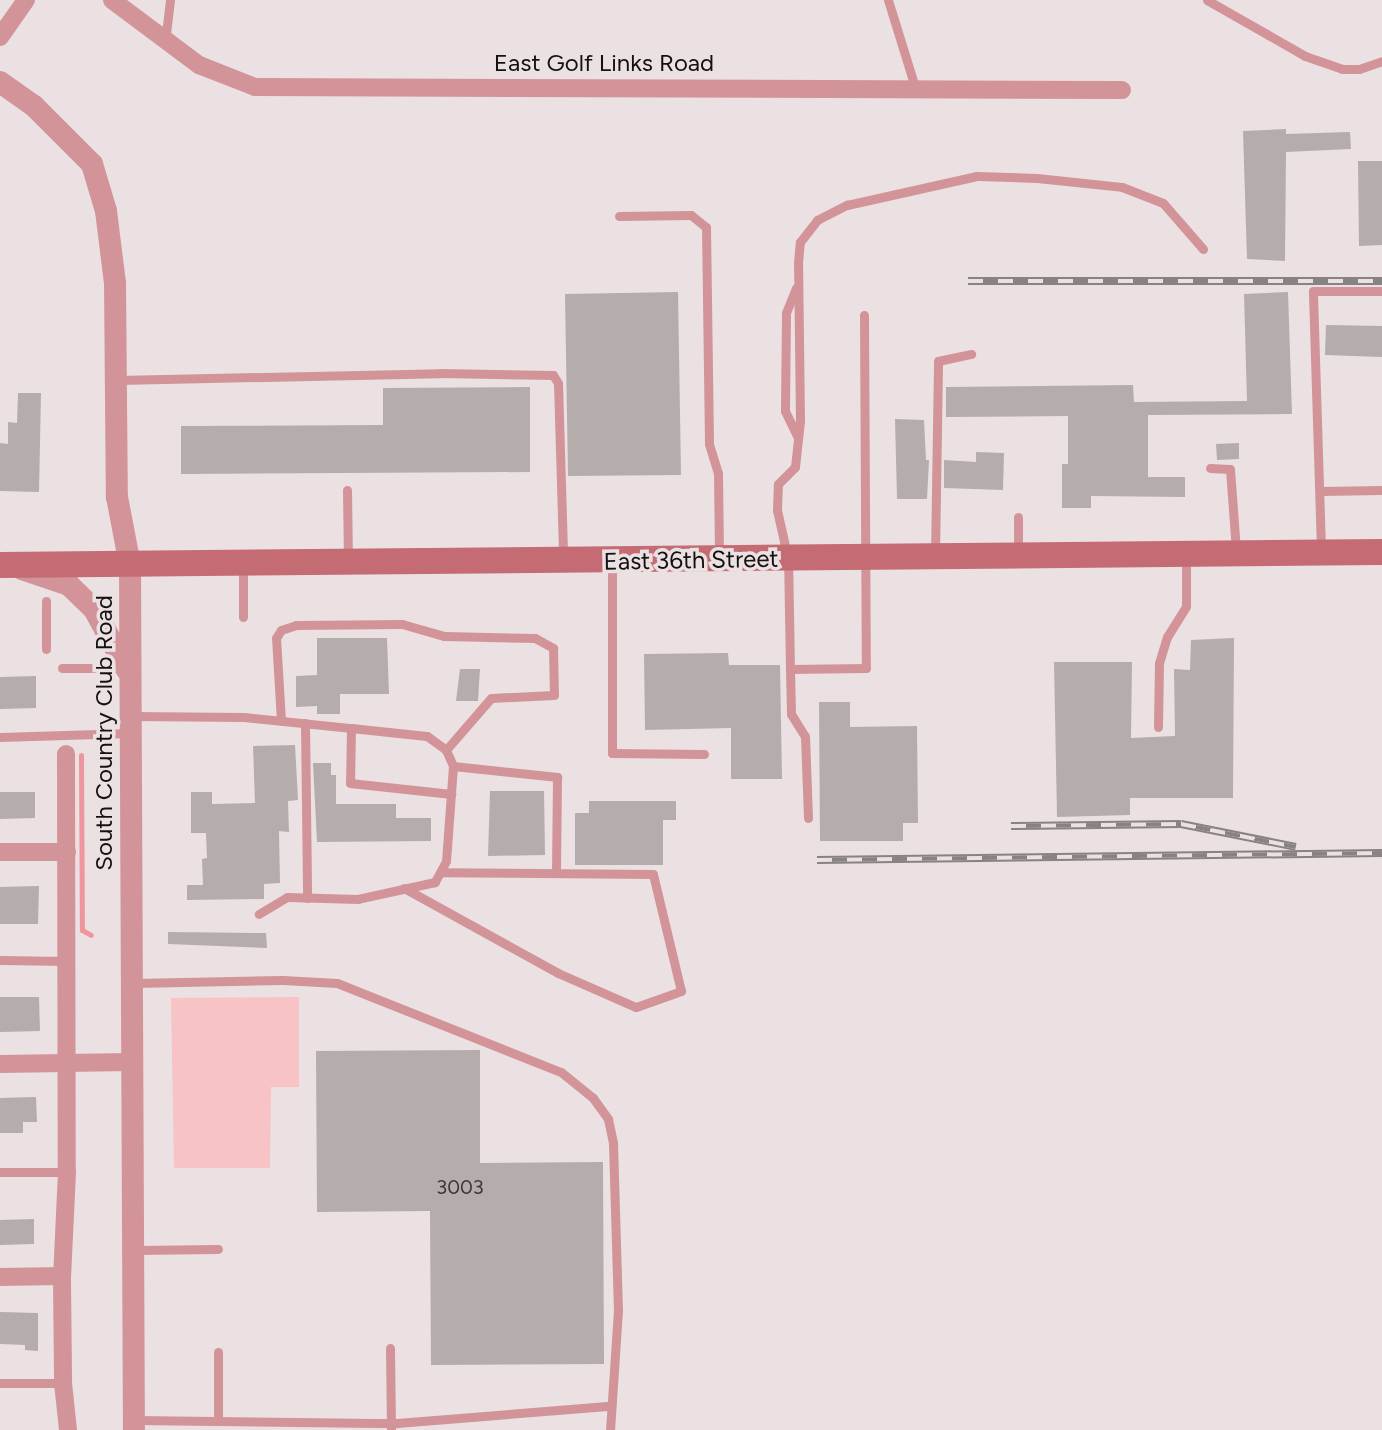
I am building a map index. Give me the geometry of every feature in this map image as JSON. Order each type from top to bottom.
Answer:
[{"type":"main road","name":"East 36th Street","points":[[6,565],[1382,552]]},
{"type":"street","points":[[0,37],[26,0]]},
{"type":"street","name":"East Golf Links Road","points":[[113,0],[199,65],[255,87],[1122,90]]},
{"type":"street","name":"South Country Club Road","points":[[0,82],[34,106],[92,164],[106,211],[115,283],[117,497],[130,565],[128,673],[134,1425]]},
{"type":"street","points":[[6,565],[69,585],[94,609],[128,673]]},
{"type":"street","name":"South Country Club Road","points":[[66,754],[67,1172],[62,1276],[63,1383],[68,1430]]},
{"type":"street","points":[[0,852],[67,852]]},
{"type":"street","points":[[0,1064],[131,1062]]},
{"type":"street","points":[[0,1277],[62,1276]]},
{"type":"lane","points":[[165,42],[170,0]]},
{"type":"lane","points":[[888,0],[915,87]]},
{"type":"lane","points":[[1207,0],[1305,56],[1342,69],[1359,69],[1382,61]]},
{"type":"lane","points":[[808,818],[805,736],[791,714],[788,559],[777,510],[778,484],[795,467],[798,440],[800,242],[817,220],[847,205],[977,176],[1122,187],[1163,203],[1203,249]]},
{"type":"lane","points":[[619,216],[691,215],[706,227],[709,444],[718,473],[720,559]]},
{"type":"lane","points":[[1322,553],[1313,291],[1382,291]]},
{"type":"lane","points":[[790,669],[866,668],[864,315]]},
{"type":"lane","points":[[935,557],[938,361],[971,354]]},
{"type":"lane","points":[[115,380],[440,373],[553,375],[558,383],[564,561]]},
{"type":"lane","points":[[1210,468],[1230,469],[1236,554]]},
{"type":"lane","points":[[347,490],[348,563]]},
{"type":"lane","points":[[1321,491],[1382,490]]},
{"type":"lane","points":[[1018,517],[1018,556]]},
{"type":"lane","points":[[1158,727],[1159,663],[1167,637],[1186,606],[1186,554]]},
{"type":"lane","points":[[612,561],[612,753],[704,754]]},
{"type":"lane","points":[[243,564],[243,617]]},
{"type":"lane","points":[[46,601],[46,649]]},
{"type":"lane","points":[[281,721],[276,638],[281,630],[296,625],[402,624],[444,636],[535,638],[553,648],[554,695],[491,698],[446,750]]},
{"type":"lane","points":[[62,668],[128,673]]},
{"type":"lane","points":[[0,737],[130,725],[169,715],[281,721],[427,736],[446,750],[453,766],[446,861],[435,882],[358,899],[287,897],[259,914]]},
{"type":"lane","points":[[305,723],[307,898]]},
{"type":"lane","points":[[351,728],[350,783],[451,794]]},
{"type":"lane","points":[[453,766],[557,777],[556,873]]},
{"type":"lane","points":[[404,888],[558,973],[636,1007],[681,991],[653,874],[441,872]]},
{"type":"lane","points":[[0,960],[68,961]]},
{"type":"lane","points":[[131,983],[283,980],[337,983],[561,1072],[593,1098],[608,1119],[613,1143],[618,1310],[610,1430]]},
{"type":"lane","points":[[0,1172],[67,1172]]},
{"type":"lane","points":[[132,1250],[218,1249]]},
{"type":"lane","points":[[390,1348],[391,1427]]},
{"type":"lane","points":[[218,1352],[218,1421]]},
{"type":"lane","points":[[0,1383],[63,1383]]},
{"type":"lane","points":[[134,1425],[218,1421],[391,1427],[610,1406]]},
{"type":"shaded area","points":[[299,997],[299,1087],[271,1087],[270,1168],[174,1168],[171,998]]},
{"type":"building","points":[[1286,129],[1286,134],[1350,132],[1351,149],[1286,152],[1285,261],[1247,259],[1243,131]]},
{"type":"building","points":[[1358,161],[1382,161],[1382,245],[1359,246]]},
{"type":"building","points":[[678,292],[681,475],[568,476],[565,294]]},
{"type":"building","points":[[1288,292],[1292,414],[1148,415],[1148,477],[1185,477],[1185,497],[1091,496],[1091,508],[1062,508],[1062,464],[1068,464],[1068,416],[946,417],[946,387],[1133,385],[1134,402],[1247,401],[1244,294]]},
{"type":"building","points":[[1326,325],[1382,326],[1382,357],[1325,355]]},
{"type":"building","points":[[530,387],[530,472],[181,474],[181,426],[383,425],[383,388]]},
{"type":"building","points":[[18,393],[41,393],[39,492],[0,491],[0,443],[8,444],[8,422],[17,423]]},
{"type":"building","points":[[895,419],[924,420],[926,460],[929,460],[927,499],[897,499]]},
{"type":"building","points":[[1239,443],[1239,459],[1217,460],[1216,444]]},
{"type":"building","points":[[976,452],[1004,453],[1003,490],[944,488],[944,460],[976,462]]},
{"type":"building","points":[[317,638],[387,638],[389,694],[340,694],[340,714],[317,714],[317,706],[296,707],[296,676],[317,675]]},
{"type":"building","points":[[1234,638],[1233,798],[1130,798],[1130,815],[1057,817],[1054,662],[1132,662],[1131,738],[1175,736],[1174,669],[1190,670],[1191,640]]},
{"type":"building","points":[[728,653],[729,665],[780,665],[782,779],[731,779],[731,728],[645,730],[644,654]]},
{"type":"building","points":[[460,669],[480,669],[478,701],[456,701]]},
{"type":"building","points":[[36,676],[36,708],[0,709],[0,677]]},
{"type":"building","points":[[819,702],[850,702],[850,727],[917,726],[918,823],[903,823],[903,841],[820,841]]},
{"type":"building","points":[[295,745],[298,800],[288,801],[289,832],[279,831],[280,883],[264,884],[264,899],[187,900],[187,885],[203,885],[202,859],[207,858],[206,833],[191,833],[191,792],[212,792],[212,804],[255,803],[253,746]]},
{"type":"building","points":[[313,763],[331,763],[331,775],[336,775],[336,804],[396,804],[396,818],[431,818],[431,841],[317,842]]},
{"type":"building","points":[[490,791],[544,791],[545,855],[488,856]]},
{"type":"building","points":[[0,792],[35,792],[35,818],[0,819]]},
{"type":"building","points":[[589,801],[676,801],[676,820],[663,820],[663,865],[575,865],[575,813],[589,813]]},
{"type":"building","points":[[39,886],[38,924],[0,924],[0,887]]},
{"type":"building","points":[[168,932],[266,933],[267,948],[168,944]]},
{"type":"building","points":[[0,997],[39,997],[40,1031],[0,1032]]},
{"type":"building","points":[[480,1050],[480,1163],[603,1162],[604,1364],[431,1365],[430,1211],[317,1212],[316,1051]]},
{"type":"building","points":[[36,1097],[37,1122],[23,1122],[23,1133],[0,1133],[0,1098]]},
{"type":"building","points":[[34,1219],[34,1244],[0,1245],[0,1220]]},
{"type":"building","points":[[0,1312],[38,1313],[38,1351],[25,1350],[25,1345],[0,1344]]},
{"type":"waterway","points":[[81,755],[82,930],[91,935]]},
{"type":"railway","points":[[968,281],[1382,281]]},
{"type":"railway","points":[[1011,826],[1181,824],[1296,847]]},
{"type":"railway","points":[[817,860],[1382,853]]}]
